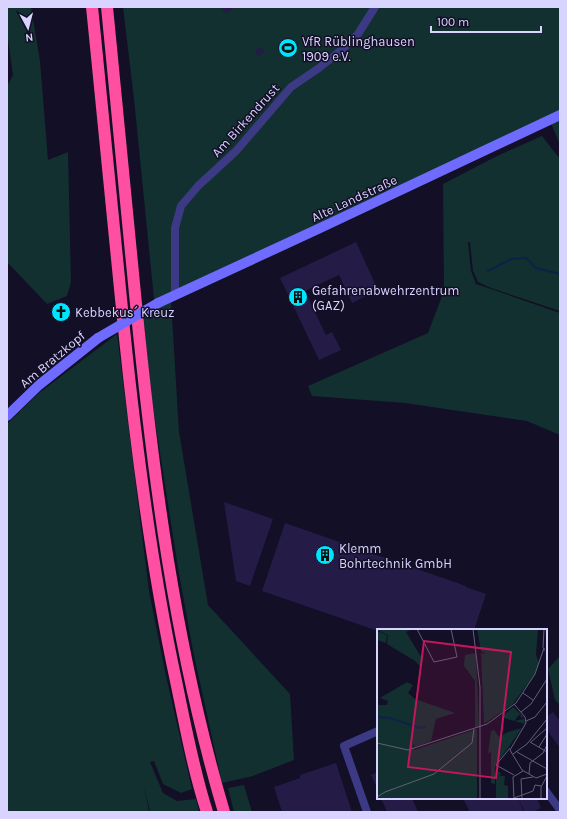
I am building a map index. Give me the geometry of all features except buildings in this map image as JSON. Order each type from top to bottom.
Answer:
[{"type":"highway","points":[[92,7],[131,400],[146,513],[167,640],[205,808]]},
{"type":"highway","points":[[107,7],[146,398],[169,571],[182,643],[222,807]]},
{"type":"street","name":"Am Birkendrust","points":[[175,295],[175,228],[181,206],[198,186],[236,151],[291,87],[319,68],[345,47],[358,34],[375,7]]},
{"type":"street","name":"Alte Landstraße","points":[[158,303],[560,115]]},
{"type":"street","name":"Am Bratzkopf","points":[[7,416],[39,385],[98,338],[158,303]]},
{"type":"street","points":[[367,812],[344,746],[377,732]]},
{"type":"street","points":[[547,792],[560,810]]},
{"type":"green space","points":[[7,7],[31,7],[40,61],[48,160],[68,152],[71,282],[67,296],[47,304],[7,262],[7,86],[13,75],[7,33]]},
{"type":"green space","points":[[123,7],[560,7],[560,145],[548,116],[329,221],[289,238],[177,291],[177,228],[183,207],[213,171],[211,170],[193,186],[180,205],[173,228],[174,255],[171,293],[154,299],[134,99]]},
{"type":"green space","points":[[542,136],[560,159],[560,311],[491,288],[478,282],[473,271],[470,242],[468,242],[471,271],[476,284],[560,313],[560,435],[527,421],[405,403],[312,396],[308,386],[428,333],[444,291],[443,184],[497,156]]},
{"type":"green space","points":[[171,301],[179,432],[208,605],[290,694],[294,760],[253,776],[222,783],[193,651],[178,568],[151,395],[143,315]]},
{"type":"green space","points":[[117,334],[149,591],[166,676],[192,789],[181,793],[163,784],[154,761],[150,762],[163,793],[177,801],[196,799],[199,812],[150,812],[144,786],[149,812],[7,812],[7,424],[39,393]]},
{"type":"green space","points":[[560,656],[560,705],[555,700],[548,669]]},
{"type":"green space","points":[[244,785],[252,812],[234,812],[228,788]]},
{"type":"waterway","points":[[488,271],[511,259],[526,258],[536,268],[560,274]]},
{"type":"place","name":"VfR Rüblinghausen 1909 e.V.","points":[[288,48]]},
{"type":"place","name":"Gefahrenabwehrzentrum (GAZ)","points":[[298,297]]},
{"type":"place","name":"Kebbekus´ Kreuz","points":[[61,312]]},
{"type":"place","name":"Klemm Bohrtechnik GmbH","points":[[325,555]]}]
